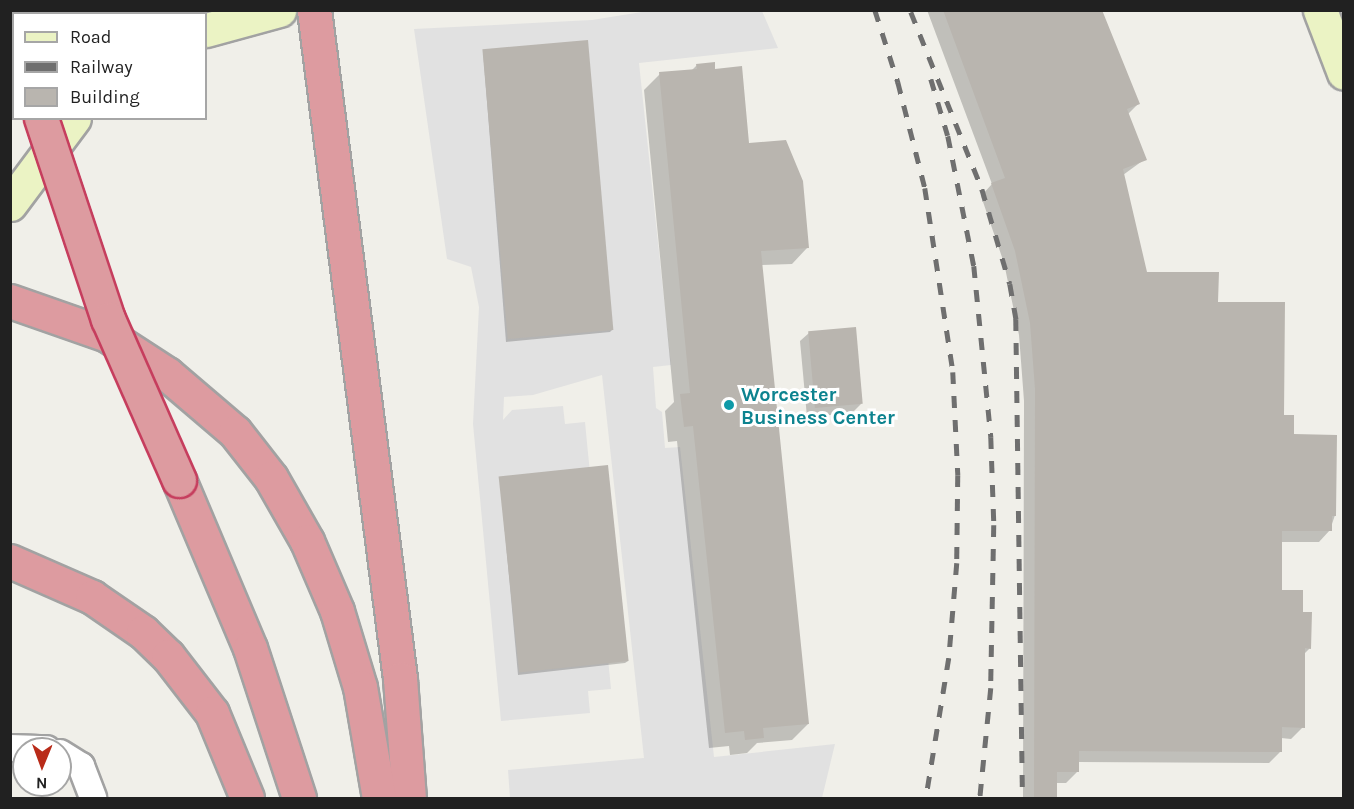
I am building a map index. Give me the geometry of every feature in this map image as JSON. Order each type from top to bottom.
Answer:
[{"type":"highway","points":[[314,10],[399,667],[409,798]]},
{"type":"highway","points":[[42,120],[108,319],[250,648],[299,798]]},
{"type":"highway","points":[[16,302],[107,335],[167,374],[235,432],[271,478],[307,541],[337,611],[360,687],[379,798]]},
{"type":"highway","points":[[10,561],[92,597],[142,632],[168,656],[212,713],[247,798]]},
{"type":"main road","points":[[1320,10],[1344,73]]},
{"type":"main road","points":[[207,30],[268,13]]},
{"type":"main road","points":[[10,204],[73,120]]},
{"type":"street","points":[[72,761],[93,798]]},
{"type":"shaded area","points":[[648,11],[762,11],[778,48],[639,63],[671,365],[653,367],[656,408],[662,412],[665,448],[680,447],[714,757],[835,744],[822,798],[510,798],[508,770],[644,758],[602,375],[533,395],[504,397],[503,420],[512,410],[563,406],[565,424],[585,422],[611,689],[588,691],[590,713],[501,721],[473,424],[479,307],[471,267],[447,259],[414,29],[592,20]]},
{"type":"building","points":[[943,10],[1102,10],[1140,104],[1127,109],[1147,160],[1123,169],[1147,272],[1219,272],[1218,302],[1285,302],[1284,415],[1294,415],[1294,434],[1337,435],[1336,516],[1332,516],[1332,531],[1282,531],[1282,590],[1303,590],[1303,612],[1312,612],[1311,649],[1305,648],[1305,728],[1282,727],[1282,752],[1079,751],[1079,772],[1057,772],[1057,798],[1034,798],[1035,389],[1030,323],[1015,251],[991,183],[1005,178]]},
{"type":"building","points":[[588,40],[613,330],[508,339],[482,49]]},
{"type":"building","name":"Worcester Business Center","points":[[715,62],[715,69],[742,66],[749,143],[786,140],[803,181],[809,248],[761,251],[809,724],[763,728],[764,738],[745,740],[744,731],[725,733],[693,426],[684,427],[680,394],[690,393],[659,72],[697,69],[696,64]]},
{"type":"building","points":[[856,327],[863,404],[815,408],[808,331]]},
{"type":"building","points":[[608,465],[629,661],[519,672],[499,476]]},
{"type":"railway","points":[[875,10],[898,82],[925,188],[953,372],[958,475],[957,563],[949,658],[926,798]]},
{"type":"railway","points":[[911,12],[982,189],[1010,284],[1016,319],[1023,798]]},
{"type":"railway","points":[[931,79],[948,136],[974,266],[991,437],[994,525],[991,688],[980,798]]},
{"type":"place","name":"Worcester Business Center","points":[[729,405]]}]
